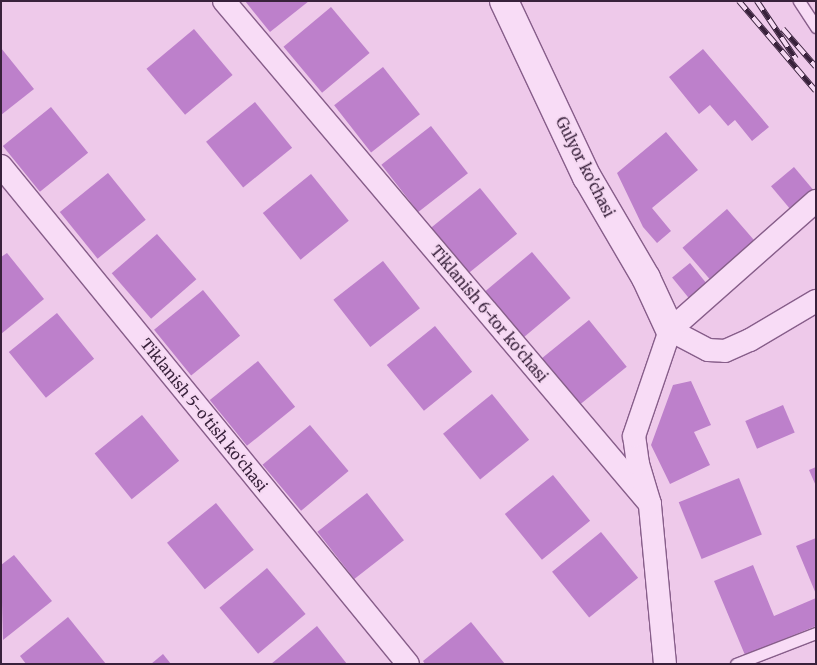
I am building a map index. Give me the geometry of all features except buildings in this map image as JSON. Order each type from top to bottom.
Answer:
[{"type":"street","name":"Tiklanish 6-tor ko‘chasi","points":[[224,1],[650,504]]},
{"type":"street","name":"Gulyor ko'chasi","points":[[504,1],[587,177],[646,278],[670,330]]},
{"type":"street","name":"Tiklanish 5-o'tish ko‘chasi","points":[[1,166],[408,664]]},
{"type":"street","points":[[665,664],[650,504],[638,464],[634,436],[670,330],[816,201]]},
{"type":"street","points":[[670,330],[708,350],[725,350],[750,340],[816,302]]},
{"type":"lane","points":[[799,1],[816,27]]},
{"type":"lane","points":[[736,664],[816,633]]},
{"type":"railway","points":[[739,1],[816,91]]},
{"type":"railway","points":[[757,1],[796,59]]},
{"type":"railway","points":[[783,29],[816,67]]}]
